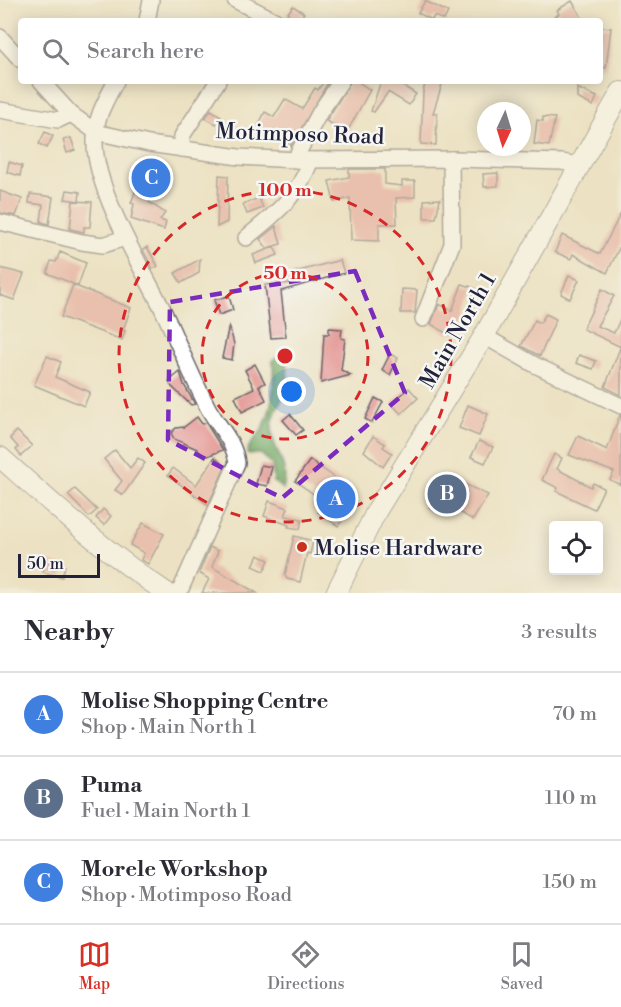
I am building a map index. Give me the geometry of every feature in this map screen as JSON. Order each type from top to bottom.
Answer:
[{"type":"main road","name":"Main North 1","points":[[336,593],[377,510],[484,336],[621,92]]},
{"type":"main road","points":[[0,457],[90,536],[166,593]]},
{"type":"street","points":[[148,18],[151,0]]},
{"type":"street","points":[[235,0],[256,16]]},
{"type":"street","points":[[0,37],[18,57]]},
{"type":"street","name":"Motimposo Road","points":[[44,84],[71,114],[96,132],[122,139],[182,149],[239,157],[304,160],[451,159],[562,162],[579,165]]},
{"type":"street","points":[[114,84],[96,121],[96,154],[113,209],[206,405],[235,448],[237,463],[179,593]]},
{"type":"street","points":[[182,149],[182,136],[216,84]]},
{"type":"street","points":[[246,238],[286,204],[303,182],[304,160],[320,112],[339,84]]},
{"type":"street","points":[[0,110],[58,120],[71,114]]},
{"type":"street","points":[[423,319],[452,244],[451,159]]},
{"type":"street","points":[[0,222],[102,245],[126,238]]},
{"type":"street","points":[[484,336],[535,365],[621,406]]},
{"type":"highlighted area","points":[[355,271],[405,393],[282,498],[168,440],[170,302]]},
{"type":"green space","points":[[285,350],[289,385],[272,424],[274,442],[283,464],[285,479],[283,489],[274,482],[272,464],[261,454],[247,454],[250,445],[262,430],[270,410],[273,360]]},
{"type":"building","points":[[425,1],[448,12],[445,18],[434,16],[428,18],[418,13]]},
{"type":"building","points":[[572,1],[582,18],[553,18],[559,14],[557,10]]},
{"type":"building","points":[[293,6],[304,13],[300,18],[285,17]]},
{"type":"building","points":[[603,27],[611,28],[606,68],[603,68]]},
{"type":"building","points":[[322,84],[327,84],[291,146],[258,126],[265,112],[274,117],[285,99],[302,109],[315,88],[318,90]]},
{"type":"building","points":[[349,84],[361,84],[370,90],[347,132],[326,121]]},
{"type":"building","points":[[380,84],[400,84],[416,94],[409,105],[388,92],[374,112],[371,111]]},
{"type":"building","points":[[425,84],[442,84],[433,113],[437,113],[436,145],[421,144]]},
{"type":"building","points":[[577,88],[597,97],[593,106],[577,98]]},
{"type":"building","points":[[211,110],[221,116],[216,124],[205,118]]},
{"type":"building","points":[[543,117],[555,118],[549,146],[534,144],[537,120],[543,121]]},
{"type":"building","points":[[45,132],[53,136],[47,148],[39,144]]},
{"type":"building","points":[[71,138],[75,150],[67,153],[63,140]]},
{"type":"building","points":[[9,162],[22,166],[20,176],[7,172]]},
{"type":"building","points":[[144,168],[162,173],[158,188],[153,187],[149,202],[165,213],[160,220],[166,222],[164,230],[131,219],[134,204],[131,203]]},
{"type":"building","points":[[349,169],[385,169],[385,184],[402,186],[402,181],[415,181],[415,197],[396,198],[397,224],[379,224],[379,241],[351,240],[350,198],[334,202],[329,181],[349,177]]},
{"type":"building","points":[[498,173],[498,186],[484,187],[483,174]]},
{"type":"building","points":[[219,175],[228,176],[227,222],[217,227]]},
{"type":"building","points":[[67,190],[80,192],[79,201],[65,199]]},
{"type":"building","points":[[0,191],[22,199],[16,216],[0,213]]},
{"type":"building","points":[[30,194],[53,197],[49,224],[41,222],[43,205],[29,203]]},
{"type":"building","points":[[259,198],[263,208],[247,214],[243,204]]},
{"type":"building","points":[[440,199],[436,218],[424,218],[424,200]]},
{"type":"building","points":[[73,201],[92,202],[90,227],[84,227],[84,232],[70,229]]},
{"type":"building","points":[[621,213],[621,244],[607,273],[573,254],[571,259],[555,252],[562,235],[600,254]]},
{"type":"building","points":[[276,226],[281,244],[267,248],[260,239]]},
{"type":"building","points":[[147,247],[158,266],[153,269],[143,250]]},
{"type":"building","points":[[274,247],[278,255],[256,263],[253,255]]},
{"type":"building","points":[[60,252],[86,263],[78,286],[47,273],[51,261],[56,262]]},
{"type":"building","points":[[200,259],[199,273],[181,283],[175,273]]},
{"type":"building","points":[[340,260],[344,273],[281,291],[286,337],[271,338],[265,285],[291,283],[288,274]]},
{"type":"building","points":[[0,268],[24,274],[14,300],[0,295]]},
{"type":"building","points":[[569,275],[579,280],[570,299],[561,294]]},
{"type":"building","points":[[462,284],[475,288],[468,314],[458,333],[452,330],[449,335],[431,324],[439,304],[452,311]]},
{"type":"building","points":[[73,285],[131,308],[122,340],[61,317]]},
{"type":"building","points":[[402,289],[417,290],[415,313],[401,313]]},
{"type":"building","points":[[602,289],[614,296],[597,326],[614,333],[621,317],[621,347],[583,329]]},
{"type":"building","points":[[229,296],[233,310],[219,315],[214,300]]},
{"type":"building","points":[[546,314],[556,319],[540,356],[521,346],[535,320],[540,323]]},
{"type":"building","points":[[229,325],[234,344],[232,360],[222,358]]},
{"type":"building","points":[[329,328],[342,329],[341,338],[345,339],[341,370],[351,375],[321,383],[324,334],[329,334]]},
{"type":"building","points":[[621,348],[621,395],[605,387]]},
{"type":"building","points":[[390,354],[398,358],[390,375],[382,370]]},
{"type":"building","points":[[579,355],[596,361],[593,369],[576,363]]},
{"type":"building","points":[[47,356],[61,362],[55,377],[90,392],[84,406],[34,385]]},
{"type":"building","points":[[255,364],[265,383],[259,386],[266,400],[242,412],[235,397],[254,388],[245,370]]},
{"type":"building","points":[[180,372],[184,385],[195,404],[191,405],[170,385],[169,381]]},
{"type":"building","points":[[409,388],[418,398],[401,414],[392,404]]},
{"type":"building","points":[[375,398],[383,402],[372,423],[365,419]]},
{"type":"building","points":[[468,405],[488,414],[479,436],[459,428]]},
{"type":"building","points":[[290,414],[303,430],[296,435],[283,420]]},
{"type":"building","points":[[620,415],[621,485],[610,480],[614,472],[569,455],[578,436],[607,450]]},
{"type":"building","points":[[197,417],[202,424],[206,423],[223,450],[205,457],[197,449],[174,439],[171,433],[176,428],[184,427]]},
{"type":"building","points":[[17,431],[32,446],[21,456],[16,450],[18,447],[10,438]]},
{"type":"building","points":[[373,436],[385,444],[383,447],[392,453],[383,467],[364,451]]},
{"type":"building","points":[[479,441],[493,447],[485,463],[471,457]]},
{"type":"building","points":[[115,450],[130,468],[138,458],[145,463],[123,495],[115,490],[122,481],[104,459]]},
{"type":"building","points":[[554,454],[562,458],[557,469],[591,487],[593,483],[604,488],[594,509],[556,491],[558,488],[542,480]]},
{"type":"building","points":[[215,457],[225,467],[208,505],[168,475],[173,468],[196,485]]},
{"type":"building","points":[[310,460],[341,482],[338,485],[353,495],[342,512],[346,515],[338,526],[318,512],[325,502],[295,481]]},
{"type":"building","points":[[261,465],[272,467],[267,486],[256,484]]},
{"type":"building","points":[[447,476],[488,495],[473,520],[446,504],[440,514],[429,508]]},
{"type":"building","points":[[75,489],[97,510],[89,517],[68,495]]},
{"type":"building","points":[[269,501],[288,508],[285,516],[302,519],[300,529],[288,527],[289,525],[264,516]]},
{"type":"building","points":[[103,509],[111,516],[104,525],[96,518]]},
{"type":"building","points":[[143,523],[164,534],[148,564],[141,560],[144,553],[130,545]]},
{"type":"building","name":"Molise Hardware","points":[[294,536],[313,541],[310,554],[307,553],[300,582],[287,579],[285,575]]},
{"type":"building","points":[[210,547],[218,551],[212,567],[257,593],[202,593],[209,579],[199,573]]},
{"type":"building","points":[[258,555],[269,560],[264,571],[253,566]]},
{"type":"building","points":[[46,561],[65,566],[62,577],[43,572]]},
{"type":"place","name":"Morele Workshop","points":[[151,178]]},
{"type":"place","name":"Puma","points":[[447,494]]},
{"type":"place","name":"Molise Shopping Centre","points":[[336,499]]},
{"type":"place","name":"Molise Hardware","points":[[302,547]]}]
